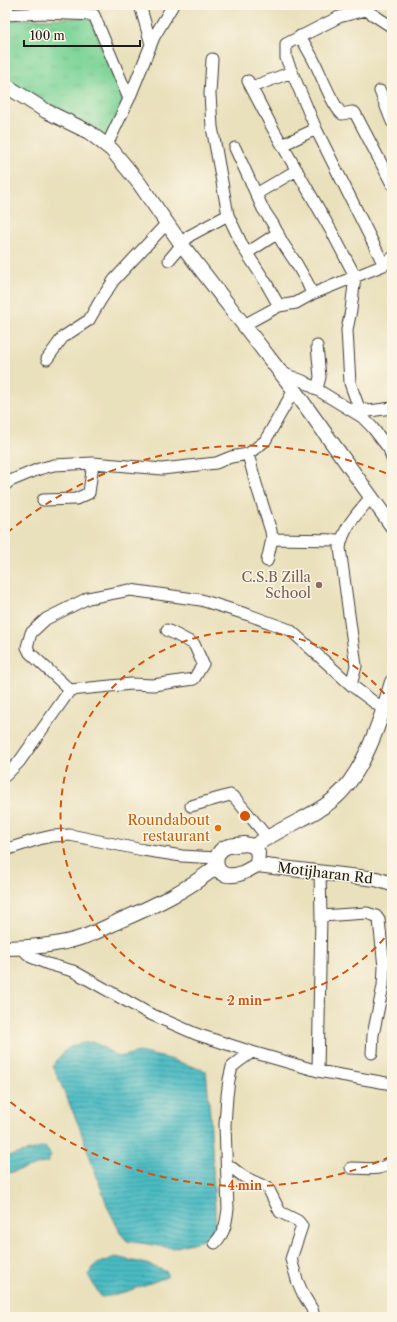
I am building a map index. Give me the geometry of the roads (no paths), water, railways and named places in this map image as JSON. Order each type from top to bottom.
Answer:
[{"type":"main road","points":[[5,85],[46,111],[89,132],[110,147],[182,245],[294,390],[392,526]]},
{"type":"main road","points":[[254,846],[258,853],[256,865],[234,875],[226,875],[219,872],[217,862],[218,853],[226,847],[245,844],[254,846],[267,837],[321,808],[335,798],[348,785],[356,774],[369,747],[391,691]]},
{"type":"main road","points":[[5,948],[21,948],[55,944],[82,938],[138,913],[183,890],[200,880],[217,862]]},
{"type":"main road","name":"Motijharan Rd","points":[[256,865],[376,879],[392,884]]},
{"type":"street","points":[[5,6],[9,5]]},
{"type":"street","points":[[140,5],[151,44]]},
{"type":"street","points":[[110,147],[151,44],[174,5]]},
{"type":"street","points":[[244,325],[279,306],[296,302],[388,261],[316,129],[286,58],[286,44],[340,17],[366,6],[392,27]]},
{"type":"street","points":[[5,15],[43,13],[94,14],[128,100]]},
{"type":"street","points":[[300,36],[333,101],[342,114],[352,112],[355,113],[392,184]]},
{"type":"street","points":[[212,59],[210,94],[212,127],[228,215],[247,253],[279,306]]},
{"type":"street","points":[[292,72],[250,84],[355,276],[347,330],[350,383],[356,410]]},
{"type":"street","points":[[380,91],[392,122]]},
{"type":"street","points":[[282,145],[316,129]]},
{"type":"street","points":[[235,148],[263,209],[307,282],[312,294]]},
{"type":"street","points":[[256,194],[297,170]]},
{"type":"street","points":[[169,260],[189,236],[228,215]]},
{"type":"street","points":[[47,359],[63,337],[89,320],[114,280],[167,223]]},
{"type":"street","points":[[247,253],[278,233]]},
{"type":"street","points":[[317,346],[320,377],[317,389]]},
{"type":"street","points":[[276,367],[356,410],[372,427],[389,449],[391,456]]},
{"type":"street","points":[[7,482],[54,464],[93,464],[162,469],[216,463],[231,457],[248,454],[265,441],[294,390]]},
{"type":"street","points":[[356,410],[369,411],[392,408]]},
{"type":"street","points":[[248,454],[262,505],[272,531],[272,539],[267,561]]},
{"type":"street","points":[[43,500],[76,499],[89,493],[93,464]]},
{"type":"street","points":[[351,685],[356,666],[340,548],[341,540],[349,524],[371,498]]},
{"type":"street","points":[[272,539],[341,540]]},
{"type":"street","points":[[167,630],[194,644],[203,664],[194,680],[153,685],[131,684],[70,690],[30,653],[27,647],[30,633],[46,619],[88,598],[130,590],[201,600],[290,630],[351,685],[383,709]]},
{"type":"street","points":[[5,776],[19,762],[70,690]]},
{"type":"street","points":[[191,806],[230,795],[235,798],[267,837]]},
{"type":"street","points":[[5,850],[39,839],[70,834],[143,850],[217,862]]},
{"type":"street","points":[[318,1071],[321,916],[320,873]]},
{"type":"street","points":[[321,916],[367,913],[376,916],[379,920],[384,967],[388,987],[376,1019],[372,1053]]},
{"type":"street","points":[[21,948],[31,957],[48,964],[73,971],[148,1013],[196,1034],[318,1071],[392,1084]]},
{"type":"street","points":[[215,1243],[223,1234],[228,1209],[225,1125],[229,1080],[232,1068],[252,1052]]},
{"type":"street","points":[[351,1168],[382,1168],[389,1165],[392,1161]]},
{"type":"street","points":[[227,1164],[244,1176],[268,1188],[280,1212],[298,1221],[302,1226],[291,1259],[296,1280],[312,1309],[314,1317]]},
{"type":"water","points":[[94,1042],[119,1057],[139,1052],[170,1059],[206,1071],[211,1130],[216,1228],[203,1240],[173,1248],[127,1241],[121,1234],[108,1208],[79,1126],[53,1066],[62,1054],[70,1047]]},
{"type":"water","points":[[45,1147],[51,1155],[48,1162],[5,1174],[5,1157]]},
{"type":"water","points":[[115,1257],[147,1264],[167,1272],[167,1277],[117,1295],[101,1297],[88,1275],[95,1265]]},
{"type":"place","name":"C.S.B Zilla School","points":[[319,585]]},
{"type":"place","name":"Roundabout restaurant","points":[[218,828]]}]
